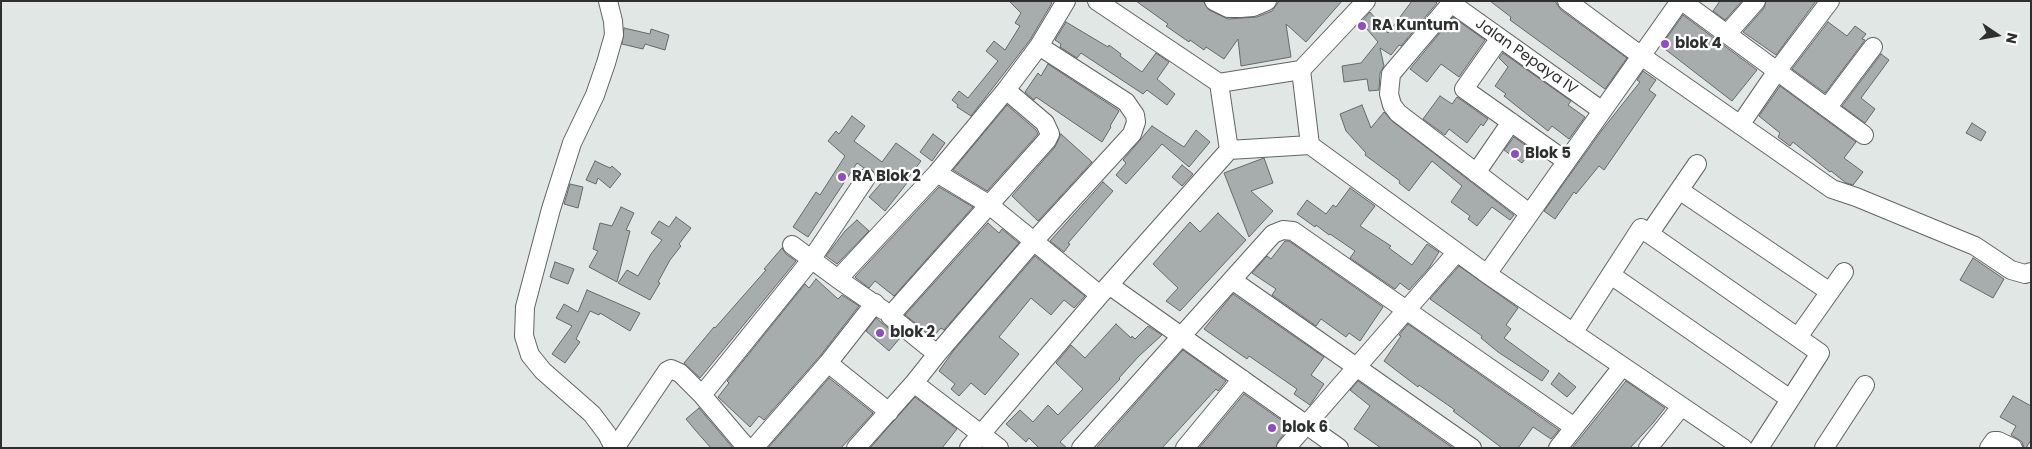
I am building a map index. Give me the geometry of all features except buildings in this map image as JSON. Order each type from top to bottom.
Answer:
[{"type":"street","points":[[608,1],[614,35],[595,95],[572,143],[551,208],[525,307],[524,336],[530,355],[543,371],[592,414],[607,434],[614,448],[667,371],[671,369],[680,373],[702,395],[747,448]]},
{"type":"street","points":[[838,279],[938,173],[1006,90],[1039,46],[1066,1]]},
{"type":"street","points":[[1097,1],[1219,83],[1300,70],[1366,1]]},
{"type":"street","points":[[1214,1],[1228,8],[1240,8],[1252,7],[1266,1]]},
{"type":"street","points":[[1567,1],[1640,55],[1832,189],[1856,196],[1975,246],[2011,270],[2025,274],[2031,272]]},
{"type":"street","points":[[1487,274],[1640,55],[1681,1],[1864,135]]},
{"type":"street","points":[[1727,34],[1756,1]]},
{"type":"street","points":[[1740,125],[1777,71],[1830,1]]},
{"type":"street","points":[[1452,2],[1391,74],[1389,94],[1392,105],[1398,113],[1529,213]]},
{"type":"street","name":"Jalan Pepaya IV","points":[[1452,2],[1601,110]]},
{"type":"street","points":[[1500,38],[1464,89],[1566,161]]},
{"type":"street","points":[[856,448],[1034,242],[1132,134],[1136,122],[1135,115],[1126,102],[1039,46]]},
{"type":"street","points":[[1828,108],[1873,47]]},
{"type":"street","points":[[1300,70],[1310,144]]},
{"type":"street","points":[[1219,83],[1229,150]]},
{"type":"street","points":[[890,316],[1047,140],[1050,134],[1045,123],[1006,90]]},
{"type":"street","points":[[1476,173],[1511,122]]},
{"type":"street","points":[[969,448],[1229,150],[1310,144],[1487,274],[1743,448]]},
{"type":"street","points":[[1649,234],[1697,164]]},
{"type":"street","points":[[938,173],[988,204],[1034,242],[1105,290],[1182,336],[1339,448]]},
{"type":"street","points":[[702,395],[811,260],[866,178]]},
{"type":"street","points":[[1679,190],[1830,292]]},
{"type":"street","points":[[1573,334],[1641,228],[1820,353],[1759,448]]},
{"type":"street","points":[[1081,448],[1273,234],[1283,230],[1293,231],[1574,427]]},
{"type":"street","points":[[792,245],[838,279],[875,303],[937,354]]},
{"type":"street","points":[[1286,448],[1457,252]]},
{"type":"street","points":[[1798,338],[1844,272]]},
{"type":"street","points":[[1611,276],[1790,400]]},
{"type":"street","points":[[1232,280],[1472,448]]},
{"type":"street","points":[[754,448],[828,363],[875,303]]},
{"type":"street","points":[[828,363],[889,412]]},
{"type":"street","points":[[1558,448],[1622,367]]},
{"type":"street","points":[[1185,448],[1242,379]]},
{"type":"street","points":[[914,383],[998,448]]},
{"type":"street","points":[[1824,448],[1865,385]]},
{"type":"street","points":[[1648,448],[1682,407]]},
{"type":"street","points":[[1989,448],[1994,441],[1998,441],[2013,448]]},
{"type":"place","name":"RA Kuntum","points":[[1362,26]]},
{"type":"place","name":"blok 4","points":[[1665,44]]},
{"type":"place","name":"Blok 5","points":[[1515,154]]},
{"type":"place","name":"RA Blok 2","points":[[842,177]]},
{"type":"place","name":"blok 2","points":[[880,333]]},
{"type":"place","name":"blok 6","points":[[1272,428]]}]
